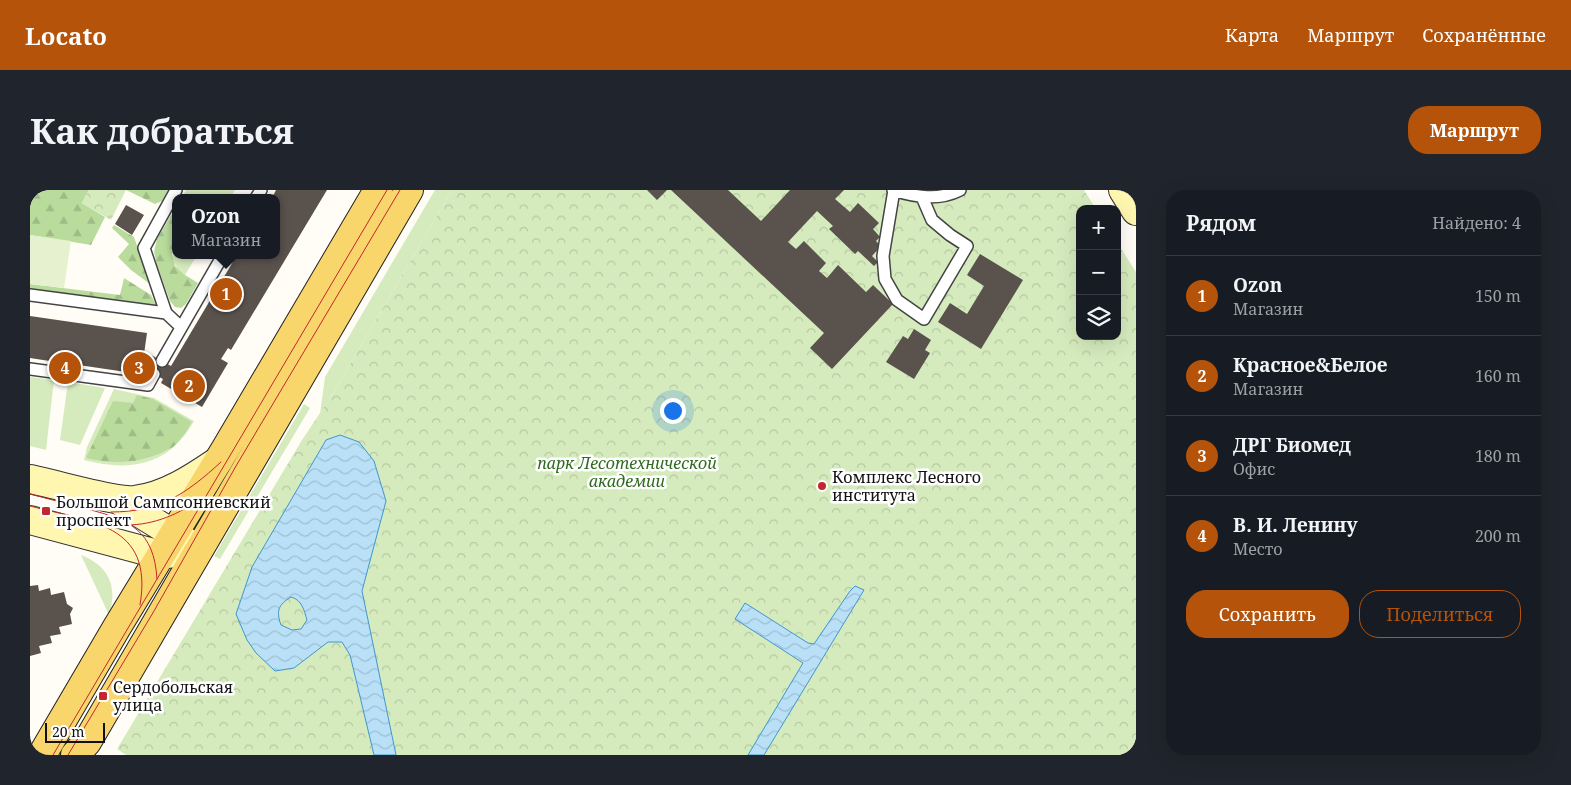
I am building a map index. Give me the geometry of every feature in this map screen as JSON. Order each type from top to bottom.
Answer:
[{"type":"main road","points":[[42,755],[378,190]]},
{"type":"main road","points":[[74,755],[87,742],[409,190]]},
{"type":"main road","points":[[1123,190],[1136,211]]},
{"type":"main road","points":[[30,479],[117,500],[134,500],[153,496],[192,478],[218,461]]},
{"type":"main road","points":[[117,500],[167,545]]},
{"type":"main road","points":[[30,520],[198,550]]},
{"type":"lane","points":[[922,197],[932,220],[967,246],[924,318],[897,300],[885,279],[883,256],[894,190],[922,197],[950,195],[960,190]]},
{"type":"lane","points":[[172,197],[144,248],[166,313],[182,327]]},
{"type":"lane","points":[[162,361],[221,259]]},
{"type":"lane","points":[[30,295],[166,313]]},
{"type":"lane","points":[[30,369],[148,385],[154,374]]},
{"type":"green space","points":[[30,190],[89,190],[82,203],[105,217],[91,245],[30,235]]},
{"type":"green space","points":[[89,190],[126,190],[111,220],[82,203]]},
{"type":"green space","points":[[126,190],[168,190],[162,201],[155,204]]},
{"type":"green space","points":[[186,190],[235,190],[232,194],[184,194]]},
{"type":"green space","points":[[435,190],[452,190],[320,414],[325,377]]},
{"type":"green space","name":"парк Лесотехнической академии","points":[[452,190],[1084,190],[1093,205],[1076,205],[1076,340],[1121,340],[1121,248],[1136,272],[1136,755],[126,755],[117,749],[302,440],[332,395]]},
{"type":"green space","points":[[172,214],[172,259],[175,266],[198,283],[186,304],[181,308],[175,307],[170,301],[157,265],[154,252],[157,239]]},
{"type":"green space","points":[[114,225],[134,237],[150,284],[131,270],[118,257],[129,244],[112,228]]},
{"type":"green space","points":[[30,235],[71,241],[64,288],[30,284]]},
{"type":"green space","points":[[195,259],[185,275],[174,264],[173,260]]},
{"type":"green space","points":[[124,278],[151,295],[157,307],[30,290],[30,284],[120,295]]},
{"type":"green space","points":[[30,377],[54,380],[46,450],[30,446]]},
{"type":"green space","points":[[68,382],[105,388],[80,445],[60,440]]},
{"type":"green space","points":[[114,389],[154,398],[194,421],[173,448],[147,462],[117,465],[84,460],[87,447]]},
{"type":"green space","points":[[137,395],[153,399],[192,422],[172,448],[153,456],[125,462],[86,458],[113,401],[133,403]]},
{"type":"green space","points":[[304,404],[310,408],[220,559],[214,556]]},
{"type":"green space","points":[[81,555],[98,565],[109,578],[112,605],[109,615]]},
{"type":"water","points":[[340,435],[359,442],[374,461],[386,501],[362,591],[396,755],[374,755],[350,655],[342,642],[328,642],[294,668],[275,671],[256,653],[247,640],[236,614],[252,567],[326,440]],"holes":[[[291,597],[295,598],[302,606],[307,620],[301,629],[292,630],[281,625],[279,609]]]},
{"type":"water","points":[[855,586],[864,590],[764,755],[748,755],[803,663],[735,619],[745,603],[808,643],[814,644]]},
{"type":"building","points":[[276,190],[327,190],[231,350],[228,348],[221,359],[228,363],[202,407],[161,383],[163,379],[148,371],[148,375],[136,373],[135,378],[125,377],[126,372],[65,363],[65,368],[55,366],[56,362],[30,358],[30,316],[147,333],[144,354],[151,355],[171,366],[235,259],[280,259],[280,194],[274,194]]},
{"type":"building","points":[[647,190],[667,190],[657,200]]},
{"type":"building","points":[[671,190],[728,190],[761,221],[790,190],[844,190],[835,199],[850,212],[858,203],[879,223],[873,229],[880,237],[876,241],[881,246],[872,256],[878,262],[874,266],[858,251],[855,254],[829,229],[833,226],[817,211],[788,242],[796,249],[804,241],[826,263],[819,271],[827,278],[838,265],[866,292],[873,285],[893,304],[832,369],[810,348],[824,333]]},
{"type":"building","points":[[126,205],[144,215],[132,235],[115,224]]},
{"type":"building","points":[[980,254],[1023,280],[981,349],[938,322],[950,303],[967,314],[984,286],[967,275]]},
{"type":"building","points":[[914,329],[931,340],[925,350],[930,353],[914,379],[886,362],[903,336],[908,339]]},
{"type":"building","points":[[38,585],[39,591],[50,588],[51,595],[64,592],[67,604],[73,608],[70,614],[72,624],[59,627],[61,634],[50,636],[52,643],[39,646],[41,653],[30,656],[30,586]]},
{"type":"tram line","points":[[53,755],[387,190]]},
{"type":"tram line","points":[[68,755],[154,611],[236,466],[400,190]]},
{"type":"tram line","points":[[111,512],[144,509],[158,505],[184,492],[221,462]]},
{"type":"tram line","points":[[30,494],[102,513],[127,523],[145,538],[151,549],[157,579]]},
{"type":"tram line","points":[[127,525],[147,523],[166,518],[201,498]]},
{"type":"tram line","points":[[30,506],[95,523],[113,531],[127,542],[137,557],[142,578],[140,605]]},
{"type":"place","name":"Ozon","points":[[226,294]]},
{"type":"place","name":"В. И. Ленину","points":[[65,368]]},
{"type":"place","name":"ДРГ Биомед","points":[[139,368]]},
{"type":"place","name":"Красное&Белое","points":[[189,386]]},
{"type":"place","name":"Комплекс Лесного института","points":[[822,486]]},
{"type":"place","name":"Большой Сампсониевский проспект","points":[[46,511]]},
{"type":"place","name":"Сердобольская улица","points":[[103,696]]}]
